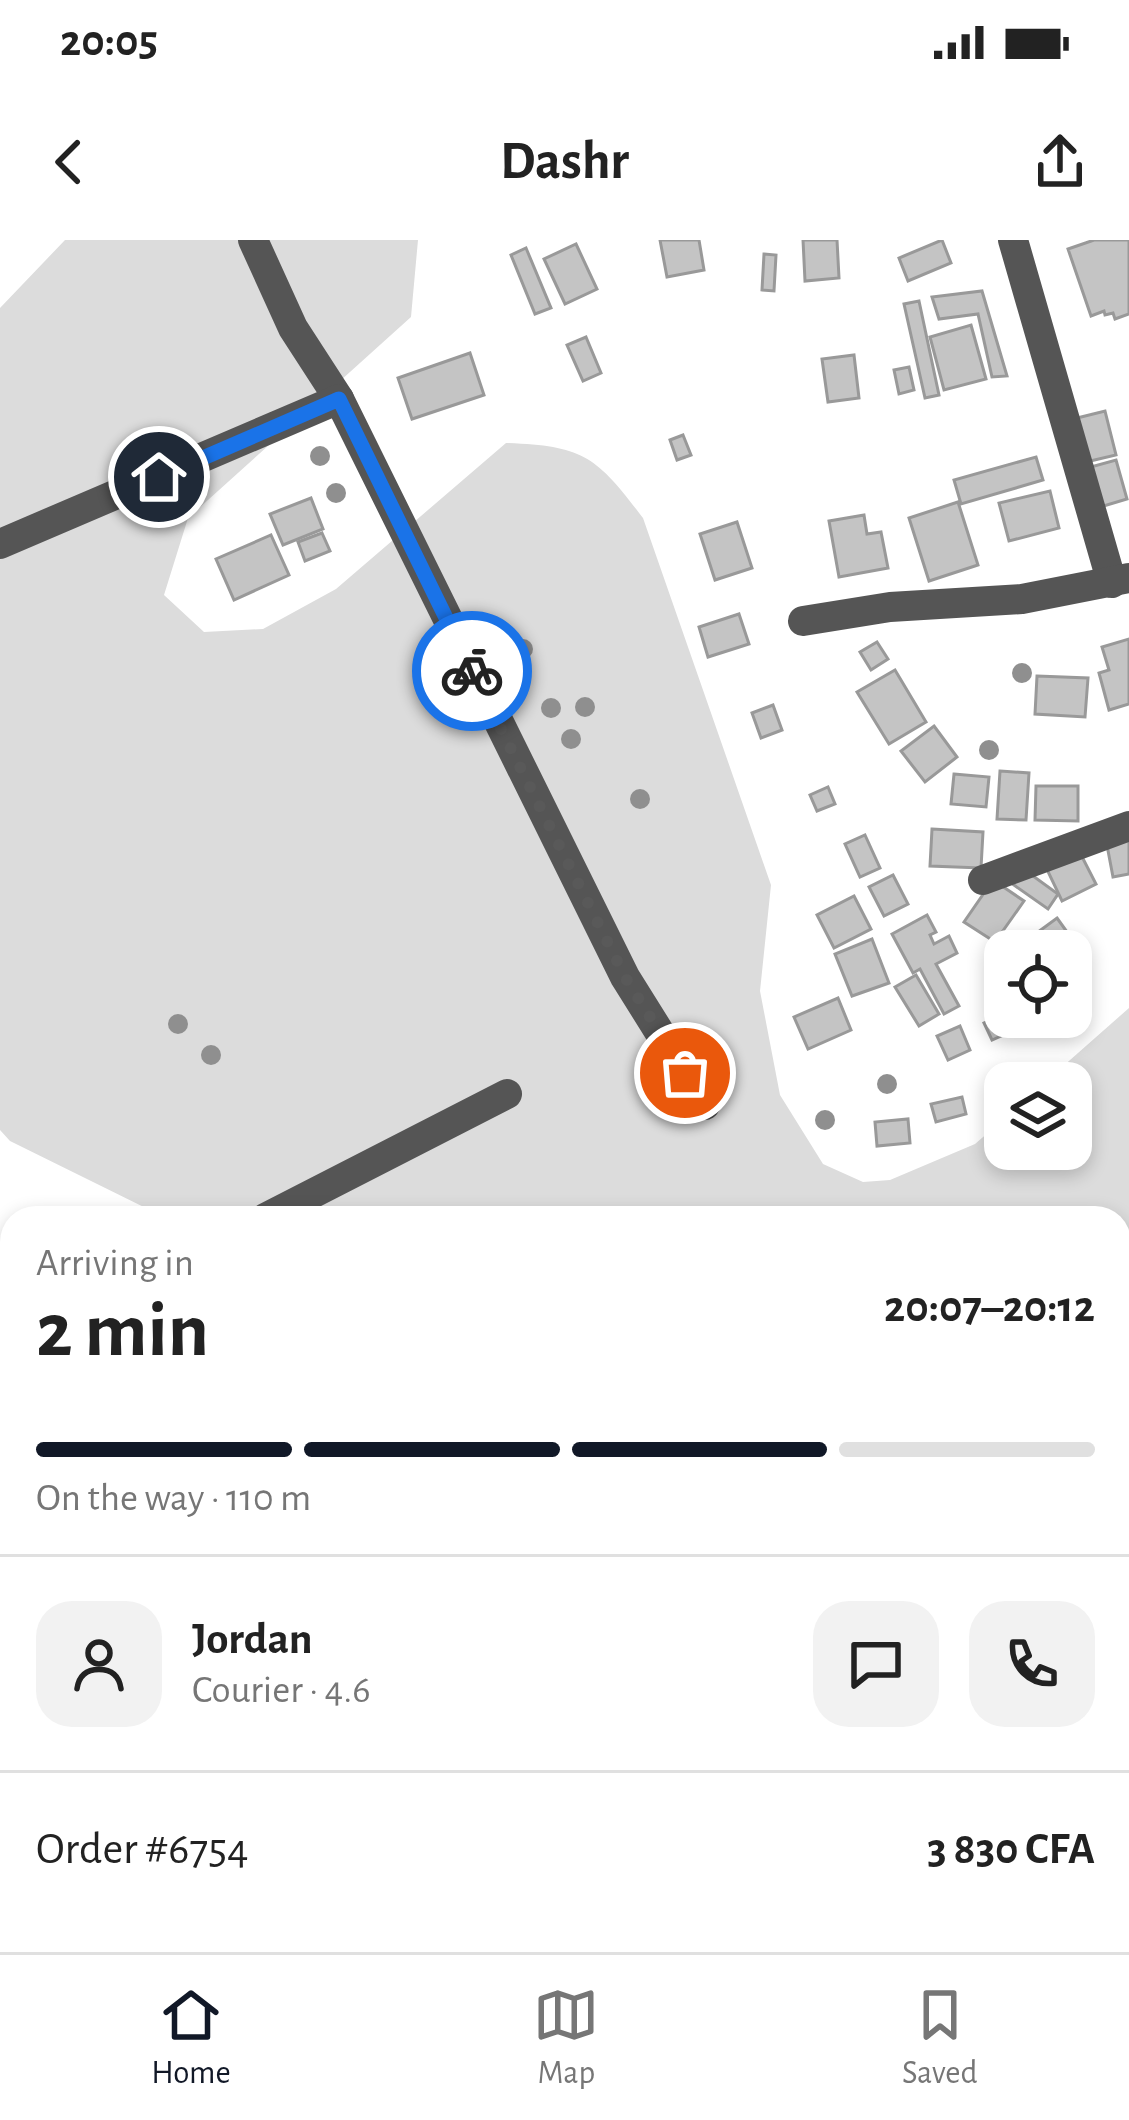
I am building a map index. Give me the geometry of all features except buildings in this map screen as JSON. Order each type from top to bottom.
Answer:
[{"type":"street","points":[[253,240],[292,328],[339,399],[625,977],[704,1105]]},
{"type":"street","points":[[803,621],[890,607],[1022,599],[1120,581],[1013,240]]},
{"type":"street","points":[[0,544],[339,399]]},
{"type":"street","points":[[983,880],[1129,826]]},
{"type":"street","points":[[291,1206],[507,1094]]},
{"type":"shaded area","points":[[65,240],[418,240],[411,317],[188,518],[164,595],[204,632],[263,629],[336,589],[506,443],[554,447],[600,468],[643,518],[771,885],[760,991],[780,1095],[823,1164],[863,1182],[890,1180],[984,1136],[984,1170],[1092,1170],[1092,1062],[1068,1062],[1129,1008],[1129,1206],[142,1206],[10,1141],[0,1130],[0,308]]},
{"type":"way so far","points":[[472,671],[625,977],[685,1073]]},
{"type":"route","points":[[159,477],[339,399],[472,671]]}]
